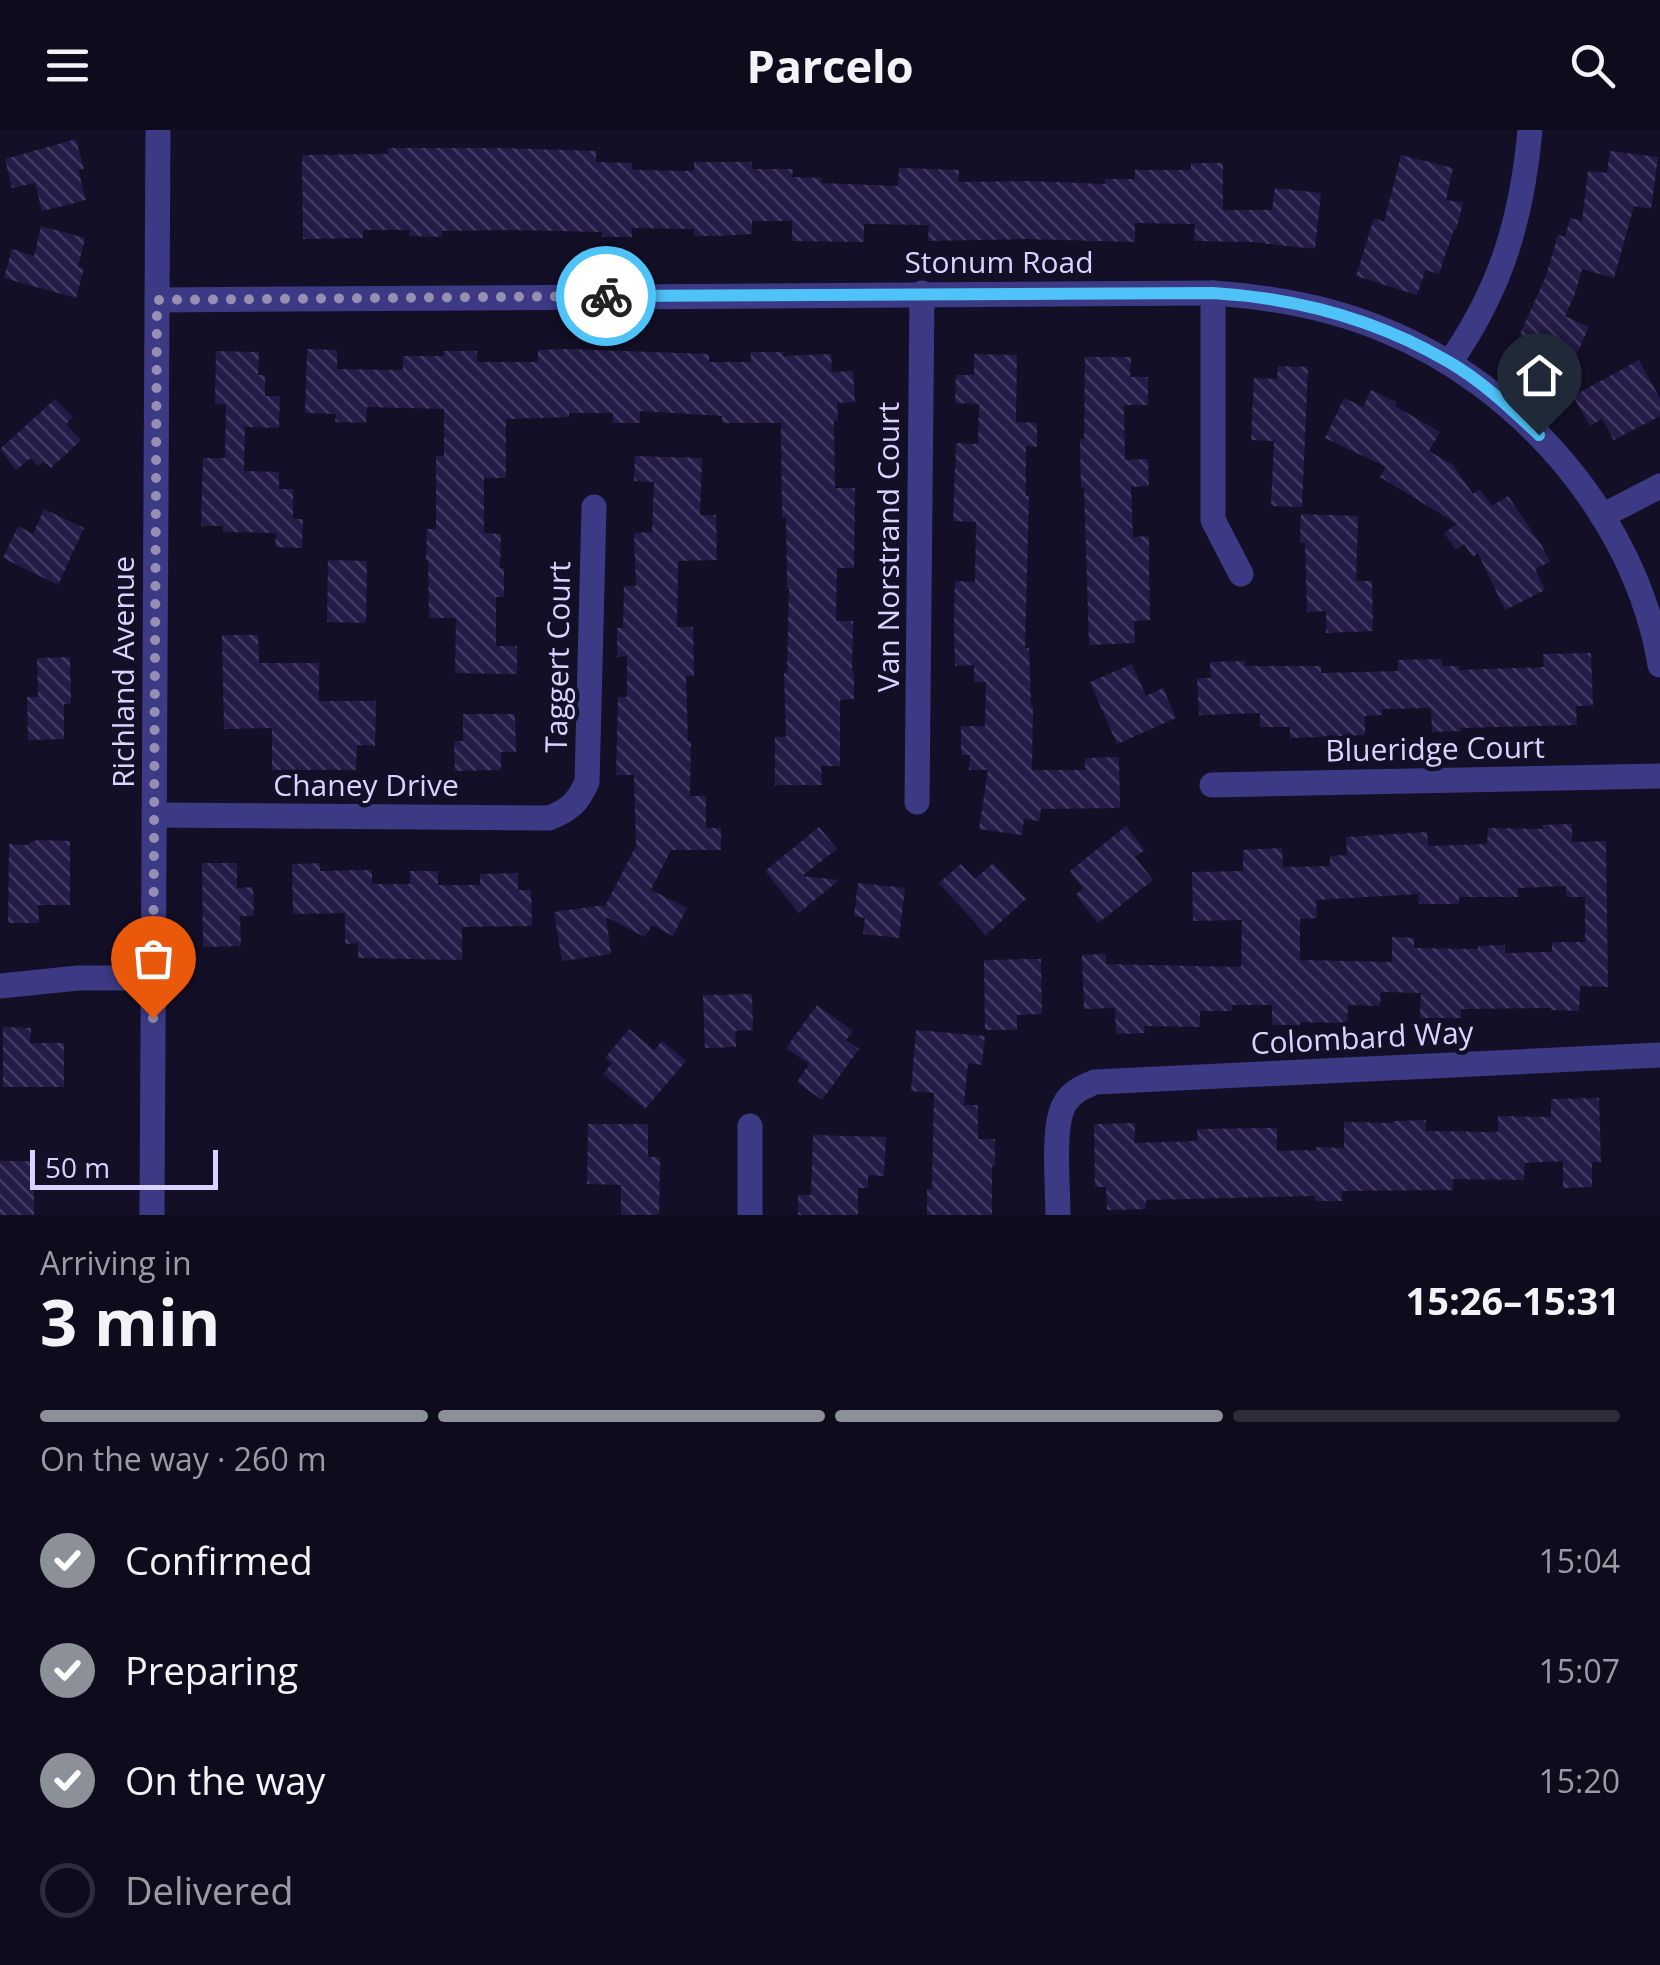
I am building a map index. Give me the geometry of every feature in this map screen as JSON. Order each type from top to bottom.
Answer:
[{"type":"street","name":"Richland Avenue","points":[[152,1215],[158,130]]},
{"type":"street","points":[[1450,362],[1492,290],[1508,248],[1522,197],[1530,130]]},
{"type":"street","name":"Stonum Road","points":[[157,300],[922,293],[1213,293],[1285,300],[1386,330],[1450,362],[1504,402],[1539,435],[1602,516],[1622,554],[1642,599],[1660,665]]},
{"type":"street","name":"Van Norstrand Court","points":[[918,802],[922,293]]},
{"type":"street","points":[[1213,293],[1213,520],[1240,574]]},
{"type":"street","points":[[1602,516],[1660,486]]},
{"type":"street","name":"Taggert Court","points":[[574,805],[587,782],[594,507]]},
{"type":"street","name":"Blueridge Court","points":[[1212,785],[1660,776]]},
{"type":"street","name":"Chaney Drive","points":[[154,816],[550,818],[574,805]]},
{"type":"street","points":[[0,986],[78,978],[153,978]]},
{"type":"street","name":"Colombard Way","points":[[1058,1215],[1058,1122],[1070,1096],[1095,1082],[1660,1054]]},
{"type":"street","points":[[750,1126],[750,1215]]},
{"type":"building","points":[[76,139],[84,169],[78,170],[86,200],[42,211],[35,183],[12,188],[5,159]]},
{"type":"building","points":[[388,148],[596,151],[596,162],[632,163],[632,170],[694,171],[694,162],[752,162],[752,169],[793,169],[792,177],[821,178],[821,183],[898,186],[899,168],[959,170],[958,182],[1105,184],[1105,179],[1135,179],[1135,170],[1191,170],[1191,163],[1223,163],[1223,210],[1272,210],[1275,188],[1321,193],[1315,249],[1194,241],[1195,224],[1135,223],[1135,242],[928,241],[929,225],[864,224],[864,242],[792,241],[792,221],[752,221],[752,234],[714,236],[694,236],[694,229],[632,228],[632,237],[602,237],[602,232],[513,230],[442,231],[442,237],[409,236],[410,230],[363,230],[363,238],[303,239],[302,155],[388,154]]},
{"type":"building","points":[[1610,151],[1658,157],[1651,209],[1634,206],[1614,278],[1582,269],[1565,316],[1589,327],[1562,387],[1535,374],[1544,355],[1516,343],[1546,276],[1558,235],[1565,237],[1570,218],[1582,221],[1588,171],[1607,173]]},
{"type":"building","points":[[1401,155],[1453,168],[1446,200],[1463,203],[1439,274],[1426,270],[1417,295],[1356,276],[1374,218],[1384,222]]},
{"type":"building","points":[[41,226],[85,238],[78,267],[84,268],[76,298],[4,278],[12,249],[34,256]]},
{"type":"building","points":[[307,349],[337,350],[337,369],[403,370],[403,356],[444,356],[444,351],[477,351],[477,362],[538,362],[538,350],[567,349],[709,354],[709,362],[751,362],[751,352],[783,352],[783,356],[831,354],[832,372],[853,371],[855,402],[837,403],[838,421],[834,421],[835,488],[855,488],[854,568],[837,568],[836,621],[853,621],[854,671],[854,699],[840,700],[840,766],[821,766],[822,785],[775,785],[775,737],[786,737],[784,673],[789,587],[786,518],[782,518],[781,423],[722,423],[722,416],[640,411],[640,423],[613,423],[613,413],[506,419],[506,478],[484,478],[484,533],[501,534],[504,597],[496,597],[496,646],[517,646],[517,674],[455,673],[456,618],[429,618],[426,560],[427,529],[436,529],[436,456],[444,456],[444,409],[367,407],[366,423],[335,422],[336,414],[305,413]]},
{"type":"building","points":[[216,351],[259,352],[258,375],[265,375],[265,396],[280,396],[279,428],[245,427],[244,471],[279,472],[279,489],[293,489],[293,519],[303,519],[302,548],[275,547],[276,533],[223,532],[223,526],[201,526],[203,458],[225,458],[226,405],[215,404]]},
{"type":"building","points":[[974,354],[1017,355],[1016,422],[1037,423],[1037,447],[1026,446],[1029,496],[1025,648],[1029,648],[1033,706],[1032,770],[1085,770],[1085,758],[1119,757],[1120,808],[1041,809],[1039,821],[1024,819],[1022,835],[979,829],[988,770],[969,770],[970,755],[961,755],[961,726],[985,726],[986,682],[974,682],[974,665],[955,666],[955,581],[975,582],[976,522],[953,521],[956,443],[978,444],[979,404],[955,403],[956,375],[974,375]]},
{"type":"building","points":[[1085,357],[1131,357],[1130,377],[1148,377],[1148,405],[1124,405],[1125,460],[1148,459],[1149,486],[1131,487],[1133,537],[1149,536],[1150,620],[1134,621],[1135,643],[1089,645],[1080,439],[1084,439]]},
{"type":"building","points":[[1639,360],[1660,399],[1660,416],[1614,440],[1602,419],[1590,426],[1573,396]]},
{"type":"building","points":[[1278,366],[1308,367],[1302,507],[1271,506],[1274,441],[1251,440],[1254,378],[1277,379]]},
{"type":"building","points":[[1371,390],[1440,432],[1429,451],[1453,465],[1473,494],[1480,489],[1492,506],[1508,496],[1550,562],[1535,569],[1545,590],[1505,610],[1478,553],[1473,557],[1464,544],[1456,550],[1444,533],[1457,524],[1380,477],[1386,467],[1325,438],[1344,398],[1363,407]]},
{"type":"building","points":[[55,399],[73,417],[66,424],[81,440],[51,468],[44,462],[38,466],[31,458],[16,470],[0,449]]},
{"type":"building","points":[[635,456],[702,458],[700,515],[716,515],[717,560],[678,561],[677,627],[693,627],[694,676],[686,676],[690,796],[706,796],[706,828],[721,828],[721,850],[671,850],[651,890],[687,908],[673,936],[652,925],[645,937],[606,917],[611,954],[562,961],[554,912],[604,908],[636,846],[634,775],[616,775],[618,697],[627,697],[627,656],[617,657],[617,628],[623,628],[624,586],[636,586],[634,533],[652,532],[654,482],[634,481]]},
{"type":"building","points":[[44,509],[84,528],[58,585],[3,558],[18,526],[33,534]]},
{"type":"building","points":[[1301,514],[1358,516],[1356,581],[1372,581],[1373,631],[1326,633],[1326,611],[1307,612]]},
{"type":"building","points":[[328,560],[367,561],[366,623],[327,622]]},
{"type":"building","points":[[222,635],[258,635],[259,663],[319,663],[319,701],[376,701],[375,746],[357,745],[356,770],[272,770],[272,728],[224,729]]},
{"type":"building","points":[[1591,653],[1593,706],[1576,706],[1577,725],[1432,732],[1431,708],[1382,709],[1382,715],[1365,716],[1365,735],[1290,738],[1290,727],[1260,727],[1260,713],[1199,715],[1197,678],[1211,678],[1210,662],[1321,666],[1321,673],[1398,671],[1398,660],[1442,659],[1442,666],[1459,666],[1459,670],[1544,667],[1543,654]]},
{"type":"building","points":[[70,657],[71,704],[64,704],[64,739],[28,740],[27,697],[38,697],[37,658]]},
{"type":"building","points":[[1132,664],[1146,696],[1163,688],[1176,718],[1117,744],[1090,682]]},
{"type":"building","points":[[463,714],[515,714],[516,752],[501,752],[501,770],[455,771],[454,741],[463,741]]},
{"type":"building","points":[[1572,824],[1572,842],[1606,841],[1608,987],[1580,986],[1579,1011],[1461,1009],[1461,1018],[1420,1018],[1421,993],[1381,992],[1380,1006],[1348,1005],[1347,1023],[1272,1025],[1272,1005],[1232,1005],[1232,1011],[1200,1011],[1200,1027],[1144,1026],[1145,1033],[1116,1034],[1115,1008],[1084,1009],[1082,955],[1106,954],[1106,964],[1241,967],[1242,920],[1193,921],[1192,872],[1243,871],[1243,850],[1282,848],[1283,867],[1330,866],[1330,856],[1347,855],[1346,837],[1427,832],[1428,846],[1487,844],[1488,828],[1543,829],[1542,825]],"holes":[[[1566,886],[1566,897],[1585,897],[1585,942],[1552,942],[1552,952],[1505,953],[1505,945],[1478,949],[1414,948],[1414,938],[1392,937],[1392,962],[1300,960],[1300,919],[1317,918],[1316,900],[1418,894],[1419,904],[1459,904],[1459,897],[1518,897],[1518,888]]]},
{"type":"building","points":[[1126,826],[1145,850],[1135,857],[1153,880],[1098,923],[1076,895],[1083,888],[1070,871]]},
{"type":"building","points":[[819,827],[837,849],[802,876],[839,880],[799,913],[765,871]]},
{"type":"building","points":[[37,840],[70,841],[70,905],[38,905],[39,923],[8,923],[9,844],[26,845]]},
{"type":"building","points":[[202,863],[237,863],[237,888],[253,887],[254,916],[240,916],[241,946],[203,947]]},
{"type":"building","points":[[320,863],[320,871],[372,870],[372,884],[410,884],[410,871],[438,871],[438,885],[480,885],[480,874],[518,873],[518,890],[531,890],[532,926],[462,927],[462,960],[358,958],[358,943],[345,944],[345,913],[293,914],[292,864]]},
{"type":"building","points":[[993,863],[1026,899],[986,935],[939,883],[961,864],[975,879]]},
{"type":"building","points":[[858,883],[905,888],[899,938],[863,934],[865,918],[854,916]]},
{"type":"building","points":[[1041,959],[1042,1014],[1017,1015],[1017,1030],[985,1030],[984,960]]},
{"type":"building","points":[[752,994],[753,1030],[735,1031],[736,1047],[705,1048],[703,995]]},
{"type":"building","points":[[817,1005],[853,1031],[846,1040],[859,1049],[822,1100],[797,1082],[809,1064],[786,1048]]},
{"type":"building","points":[[3,1027],[31,1028],[30,1043],[64,1043],[64,1087],[3,1087]]},
{"type":"building","points":[[629,1029],[654,1050],[662,1041],[686,1061],[645,1109],[603,1074],[612,1063],[605,1058]]},
{"type":"building","points":[[916,1030],[985,1036],[982,1065],[968,1063],[964,1105],[978,1105],[978,1139],[995,1139],[992,1215],[927,1215],[927,1189],[932,1189],[934,1093],[911,1091]]},
{"type":"building","points":[[1599,1098],[1601,1162],[1592,1162],[1592,1187],[1563,1188],[1563,1161],[1525,1163],[1524,1180],[1453,1179],[1453,1190],[1342,1191],[1342,1201],[1315,1201],[1315,1196],[1146,1200],[1146,1209],[1107,1210],[1106,1187],[1095,1187],[1094,1124],[1135,1123],[1135,1143],[1198,1141],[1197,1129],[1277,1128],[1277,1151],[1316,1150],[1344,1148],[1344,1122],[1426,1120],[1426,1131],[1498,1132],[1498,1116],[1551,1117],[1551,1099]]},
{"type":"building","points":[[588,1124],[648,1124],[648,1157],[660,1157],[659,1215],[621,1215],[621,1185],[587,1184]]},
{"type":"building","points":[[813,1135],[886,1137],[884,1176],[868,1175],[868,1188],[858,1188],[858,1215],[798,1215],[798,1195],[811,1195]]},
{"type":"building","points":[[0,1161],[34,1161],[34,1215],[0,1215]]},
{"type":"way so far","points":[[153,1018],[157,300],[606,296]]},
{"type":"route","points":[[606,296],[1213,293],[1285,300],[1386,330],[1450,362],[1504,402],[1539,435]]}]
